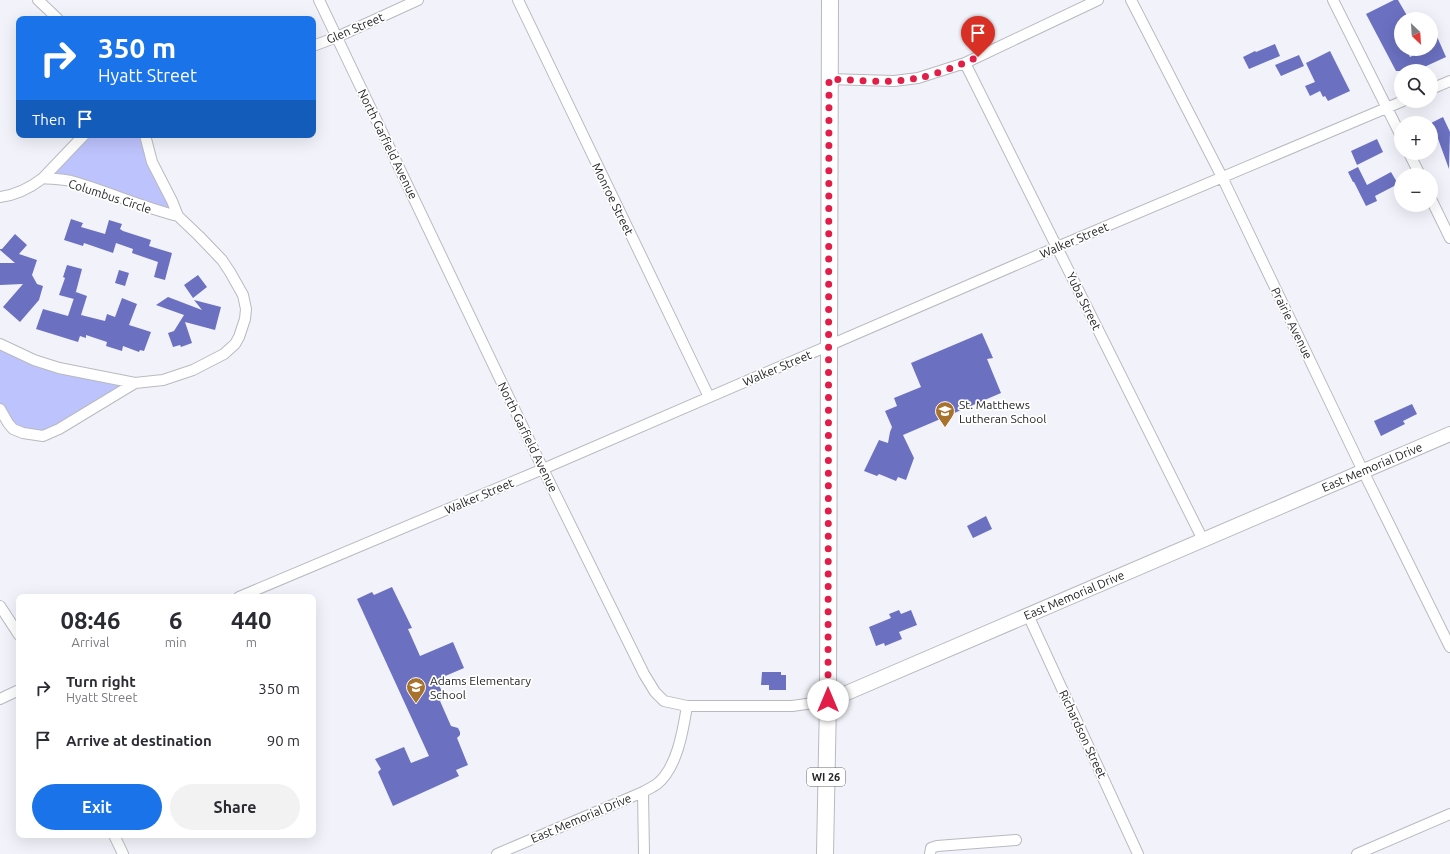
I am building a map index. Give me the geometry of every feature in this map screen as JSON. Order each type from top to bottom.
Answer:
[{"type":"main road","name":"WI 26","points":[[825,854],[828,700],[830,0]]},
{"type":"main road","name":"East Memorial Drive","points":[[828,700],[1450,434]]},
{"type":"street","points":[[38,0],[55,16]]},
{"type":"street","name":"North Garfield Avenue","points":[[319,0],[543,469],[644,674],[655,692],[664,701],[687,706]]},
{"type":"street","name":"Glen Street","points":[[316,45],[337,37],[418,0]]},
{"type":"street","name":"Monroe Street","points":[[518,0],[709,397]]},
{"type":"street","points":[[829,79],[894,81],[918,78],[965,63],[1098,0]]},
{"type":"street","name":"Prairie Avenue","points":[[1131,0],[1222,177],[1363,471],[1450,647]]},
{"type":"street","points":[[1333,0],[1394,122]]},
{"type":"street","name":"Yuba Street","points":[[965,63],[1203,540]]},
{"type":"street","points":[[1438,86],[1450,81]]},
{"type":"street","name":"Walker Street","points":[[246,594],[543,469],[1057,247],[1394,105]]},
{"type":"street","points":[[0,197],[12,196],[32,187],[43,178],[81,138]]},
{"type":"street","name":"Columbus Circle","points":[[0,344],[34,360],[59,368],[81,374],[135,384],[180,376],[214,360],[227,352],[235,344],[241,333],[245,319],[245,303],[243,295],[222,260],[178,216],[152,162],[146,138]]},
{"type":"street","name":"Columbus Circle","points":[[43,178],[69,181],[116,195],[158,211],[178,216]]},
{"type":"street","points":[[1437,212],[1450,238]]},
{"type":"street","name":"Columbus Circle","points":[[0,409],[13,429],[23,433],[43,436],[59,429],[135,384]]},
{"type":"street","points":[[0,606],[16,630]]},
{"type":"street","name":"Richardson Street","points":[[1028,615],[1138,854]]},
{"type":"street","points":[[0,698],[16,691]]},
{"type":"street","name":"East Memorial Drive","points":[[687,706],[792,706],[828,700]]},
{"type":"street","points":[[644,854],[643,792],[657,784],[666,774],[673,761],[683,729],[687,706]]},
{"type":"street","name":"East Memorial Drive","points":[[496,854],[643,792]]},
{"type":"street","points":[[1357,854],[1450,814]]},
{"type":"street","points":[[115,838],[123,854]]},
{"type":"street","points":[[930,854],[931,848],[938,846],[1016,840]]},
{"type":"shaded area","points":[[81,138],[146,138],[178,216],[43,178]]},
{"type":"shaded area","points":[[0,344],[34,360],[135,383],[59,429],[23,433],[0,409]]},
{"type":"building","points":[[1394,0],[1398,0],[1405,12],[1394,12],[1394,56],[1438,56],[1438,39],[1446,57],[1431,64],[1394,64],[1394,67],[1366,14]]},
{"type":"building","points":[[1275,44],[1280,56],[1249,69],[1243,57]]},
{"type":"building","points":[[1330,51],[1350,91],[1328,101],[1325,96],[1323,97],[1320,91],[1310,96],[1305,86],[1315,82],[1306,63]]},
{"type":"building","points":[[1299,55],[1304,66],[1281,76],[1275,65]]},
{"type":"building","points":[[1443,117],[1450,132],[1449,169],[1438,139],[1438,120]]},
{"type":"building","points":[[1377,139],[1383,152],[1357,165],[1351,151]]},
{"type":"building","points":[[1358,167],[1367,185],[1391,172],[1394,177],[1394,186],[1375,196],[1377,201],[1366,206],[1348,172]]},
{"type":"building","points":[[71,219],[83,223],[81,227],[105,234],[109,220],[122,224],[120,229],[123,231],[151,240],[149,246],[172,253],[165,280],[154,277],[158,262],[132,253],[133,249],[116,243],[113,253],[84,243],[83,246],[64,240]]},
{"type":"building","points":[[15,234],[27,245],[19,254],[37,260],[32,275],[37,284],[43,286],[39,300],[20,322],[3,307],[23,284],[0,285],[0,263],[15,263],[0,249],[2,249]]},
{"type":"building","points":[[67,265],[82,269],[74,299],[59,295],[65,278],[63,277]]},
{"type":"building","points":[[119,270],[129,273],[125,286],[115,283]]},
{"type":"building","points":[[198,275],[207,287],[193,298],[184,285]]},
{"type":"building","points":[[76,292],[87,296],[81,315],[105,321],[107,314],[115,317],[122,298],[137,304],[129,325],[151,332],[144,351],[140,350],[139,352],[123,346],[122,351],[106,346],[107,342],[86,335],[86,338],[80,336],[78,342],[36,329],[43,309],[68,316]]},
{"type":"building","points":[[168,297],[202,310],[194,300],[221,307],[215,330],[185,322],[192,343],[181,347],[180,345],[173,347],[168,333],[174,331],[184,315],[156,305]]},
{"type":"building","points":[[982,333],[993,358],[987,359],[1001,393],[903,435],[914,458],[906,480],[898,477],[896,481],[879,474],[877,476],[864,471],[879,440],[888,443],[892,427],[885,411],[897,406],[894,398],[921,387],[911,363]]},
{"type":"building","points":[[1412,404],[1417,414],[1403,421],[1405,424],[1381,436],[1374,421]]},
{"type":"building","points":[[986,516],[992,529],[973,538],[967,526]]},
{"type":"building","points":[[392,587],[412,628],[408,629],[420,656],[453,642],[464,668],[436,680],[445,697],[440,701],[451,726],[458,728],[460,732],[460,735],[457,738],[468,765],[456,770],[459,776],[393,806],[378,772],[381,769],[375,759],[404,747],[411,763],[429,756],[357,599],[372,592],[374,595]]},
{"type":"building","points":[[899,610],[901,614],[911,610],[917,625],[899,632],[902,639],[885,646],[884,643],[876,646],[869,627],[891,618],[889,614]]},
{"type":"building","points":[[762,672],[781,672],[781,675],[786,675],[786,690],[769,690],[769,685],[761,685]]},
{"type":"place","name":"St. Matthews Lutheran School","points":[[945,428]]},
{"type":"place","name":"Adams Elementary School","points":[[416,704]]},
{"type":"route","points":[[828,700],[829,79],[894,81],[918,78],[965,63],[978,57]]}]
